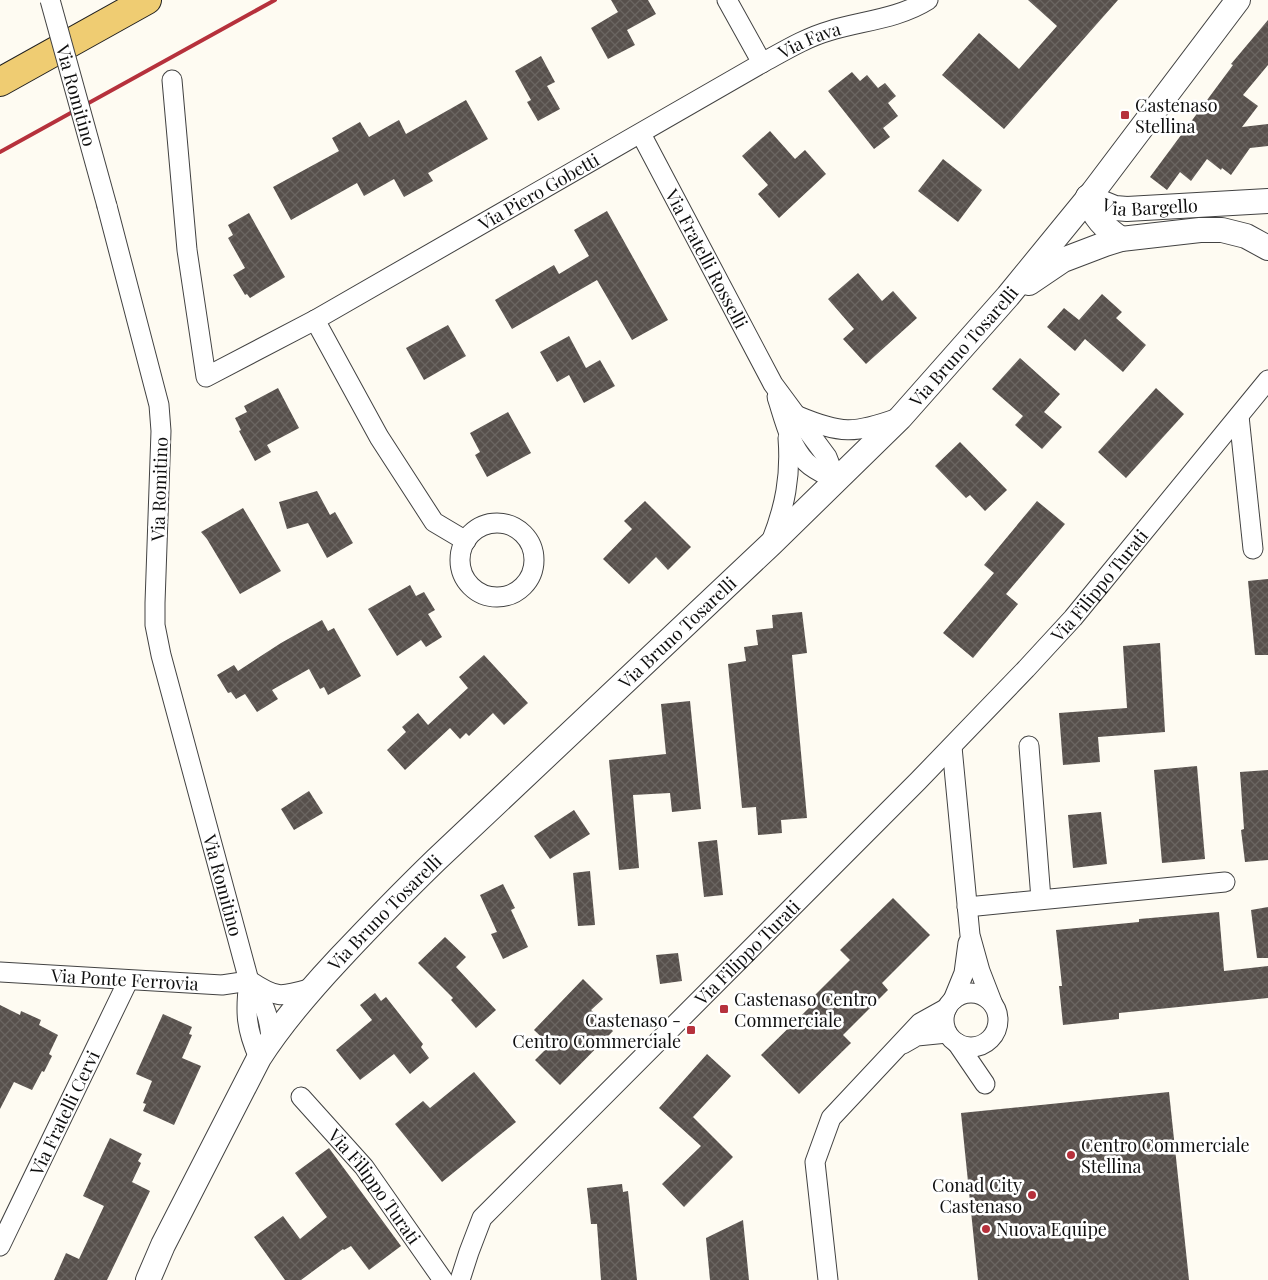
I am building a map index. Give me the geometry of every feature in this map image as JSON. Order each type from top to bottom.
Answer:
[{"type":"main road","points":[[0,82],[147,0]]},
{"type":"street","name":"Via Romitino","points":[[50,0],[107,206],[159,405],[161,431],[155,625],[161,655],[249,981],[246,1010],[252,1043],[265,1048]]},
{"type":"street","name":"Via Fava","points":[[727,0],[762,63],[805,39],[830,30],[887,17],[918,6],[928,0]]},
{"type":"street","name":"Via Bruno Tosarelli","points":[[148,1280],[163,1245],[265,1048],[312,988],[391,904],[436,860],[771,544],[900,418],[1008,296],[1088,197],[1235,3]]},
{"type":"street","name":"Via Piero Gobetti","points":[[172,80],[187,250],[206,377],[316,320],[642,134],[762,63]]},
{"type":"street","name":"Via Fratelli Rosselli","points":[[642,134],[793,422],[827,457],[836,480]]},
{"type":"street","name":"Via Bargello","points":[[1088,197],[1115,208],[1127,209],[1268,201]]},
{"type":"street","name":"Via Bargello","points":[[1088,197],[1091,208],[1096,216],[1108,230],[1121,239]]},
{"type":"street","name":"Via Bargello","points":[[1008,296],[1063,260],[1121,239],[1200,230],[1222,230],[1246,236],[1268,248]]},
{"type":"street","points":[[316,320],[379,437],[434,522],[466,541]]},
{"type":"street","name":"Via Filippo Turati","points":[[460,1280],[468,1252],[482,1218],[952,747],[1073,618],[1268,380]]},
{"type":"street","points":[[1238,416],[1253,548]]},
{"type":"street","points":[[793,422],[856,430],[900,418]]},
{"type":"street","name":"Via Fratelli Rosselli","points":[[771,544],[780,521],[785,500],[793,422]]},
{"type":"street","points":[[1029,746],[1042,899]]},
{"type":"street","points":[[952,747],[970,935],[980,971],[997,1010],[998,1019],[997,1028],[986,1060],[985,1084],[944,1024],[944,1016],[964,973],[970,935]]},
{"type":"street","points":[[967,906],[1225,882]]},
{"type":"street","name":"Via Ponte Ferrovia","points":[[0,972],[222,986],[249,981]]},
{"type":"street","name":"Via Fratelli Cervi","points":[[0,1246],[128,981]]},
{"type":"street","points":[[249,981],[279,996],[312,988]]},
{"type":"street","points":[[828,1280],[815,1162],[830,1118],[920,1023],[950,1004],[960,995],[977,994],[992,1002]]},
{"type":"street","points":[[898,1047],[917,1036],[952,1038],[972,1047],[980,1046],[993,1036]]},
{"type":"street","name":"Via Filippo Turati","points":[[301,1097],[364,1167],[443,1280]]},
{"type":"building","points":[[611,0],[648,0],[656,14],[627,30],[635,45],[608,59],[591,28],[618,12]]},
{"type":"building","points":[[1028,0],[1118,0],[1004,129],[942,75],[979,33],[1019,69],[1057,26]]},
{"type":"building","points":[[1268,20],[1268,65],[1243,95],[1258,106],[1242,127],[1268,124],[1268,146],[1250,148],[1231,175],[1207,159],[1191,181],[1180,172],[1167,190],[1150,177],[1233,65],[1231,64]]},
{"type":"building","points":[[541,56],[555,82],[547,86],[560,109],[538,121],[527,102],[531,100],[515,71]]},
{"type":"building","points":[[852,72],[860,81],[867,75],[878,88],[885,83],[896,96],[888,103],[898,116],[883,128],[890,137],[874,149],[828,91]]},
{"type":"building","points":[[466,100],[488,139],[428,173],[433,181],[404,197],[394,179],[364,196],[357,183],[291,220],[273,187],[339,151],[332,138],[360,122],[369,137],[399,120],[406,134]]},
{"type":"building","points":[[770,131],[795,159],[805,150],[826,174],[779,218],[758,194],[768,185],[742,156]]},
{"type":"building","points":[[943,159],[982,190],[958,222],[918,191]]},
{"type":"building","points":[[607,211],[668,320],[632,340],[597,280],[512,329],[495,300],[554,265],[559,274],[589,256],[574,230]]},
{"type":"building","points":[[249,213],[285,277],[250,298],[247,294],[245,295],[233,275],[245,268],[228,238],[233,235],[228,225]]},
{"type":"building","points":[[858,273],[882,301],[893,291],[917,318],[866,364],[843,339],[854,329],[828,299]]},
{"type":"building","points":[[1102,294],[1122,312],[1116,318],[1146,345],[1123,372],[1085,339],[1075,351],[1047,327],[1064,308],[1079,320]]},
{"type":"building","points":[[448,325],[466,356],[424,380],[406,348]]},
{"type":"building","points":[[569,336],[586,368],[600,360],[615,386],[584,403],[569,375],[557,382],[540,352]]},
{"type":"building","points":[[1020,358],[1060,394],[1044,412],[1062,427],[1042,449],[1015,425],[1023,416],[992,389]]},
{"type":"building","points":[[278,388],[299,428],[267,445],[271,452],[255,461],[239,431],[241,430],[235,418],[247,412],[244,406]]},
{"type":"building","points":[[1156,388],[1184,414],[1126,478],[1098,452]]},
{"type":"building","points":[[508,412],[531,453],[487,477],[475,455],[480,452],[470,433]]},
{"type":"building","points":[[960,442],[1007,490],[985,511],[970,495],[966,498],[935,466]]},
{"type":"building","points":[[317,491],[330,515],[335,512],[353,543],[327,558],[308,523],[287,529],[279,502]]},
{"type":"building","points":[[645,501],[691,547],[668,570],[656,557],[629,584],[603,559],[632,529],[624,521]]},
{"type":"building","points":[[1037,501],[1065,524],[1006,594],[1018,604],[973,658],[943,633],[994,573],[984,565]]},
{"type":"building","points":[[243,508],[281,571],[240,594],[201,532]]},
{"type":"building","points":[[1268,579],[1268,655],[1255,655],[1248,581]]},
{"type":"building","points":[[410,585],[416,596],[424,592],[435,610],[428,614],[442,637],[426,647],[421,640],[397,656],[368,609]]},
{"type":"building","points":[[802,612],[807,653],[792,655],[807,818],[781,820],[782,833],[758,835],[756,807],[742,808],[728,664],[746,661],[744,647],[758,645],[756,630],[773,628],[772,615]]},
{"type":"building","points":[[322,620],[328,631],[334,628],[361,676],[328,695],[324,687],[320,689],[309,669],[272,690],[278,699],[257,712],[245,694],[236,699],[231,692],[228,693],[217,675],[234,665],[238,671],[281,643]]},
{"type":"building","points":[[1160,643],[1165,732],[1098,737],[1100,762],[1063,765],[1059,713],[1127,708],[1123,646]]},
{"type":"building","points":[[484,655],[528,703],[504,725],[493,713],[469,736],[466,733],[460,739],[450,728],[405,770],[387,750],[406,732],[402,727],[418,713],[428,725],[468,688],[459,677]]},
{"type":"building","points":[[690,701],[701,809],[672,812],[670,793],[633,795],[639,868],[619,870],[609,760],[666,754],[661,704]]},
{"type":"building","points":[[1197,766],[1205,859],[1162,863],[1154,770]]},
{"type":"building","points":[[1268,770],[1268,860],[1245,862],[1241,830],[1244,829],[1240,772]]},
{"type":"building","points":[[309,791],[323,813],[294,830],[281,809]]},
{"type":"building","points":[[574,810],[590,834],[550,859],[534,836]]},
{"type":"building","points":[[1101,812],[1107,864],[1073,868],[1068,815]]},
{"type":"building","points":[[717,840],[723,895],[704,897],[698,842]]},
{"type":"building","points":[[590,871],[595,925],[578,926],[573,873]]},
{"type":"building","points":[[503,884],[515,908],[511,910],[528,947],[503,959],[491,934],[497,932],[480,895]]},
{"type":"building","points":[[893,898],[930,935],[882,983],[888,990],[843,1035],[851,1043],[799,1094],[761,1055],[811,1006],[808,1002],[850,960],[840,950]]},
{"type":"building","points":[[1268,907],[1268,958],[1257,958],[1251,910]]},
{"type":"building","points":[[1219,912],[1224,971],[1268,966],[1268,998],[1119,1013],[1119,1019],[1063,1025],[1059,986],[1062,986],[1056,930],[1139,922],[1139,919]]},
{"type":"building","points":[[445,937],[466,957],[456,967],[496,1010],[476,1028],[451,1000],[453,998],[418,963]]},
{"type":"building","points":[[678,953],[682,981],[660,984],[656,955]]},
{"type":"building","points":[[583,979],[603,999],[591,1010],[613,1031],[560,1085],[535,1060],[550,1045],[534,1030]]},
{"type":"building","points":[[375,993],[381,1001],[386,997],[423,1044],[421,1047],[429,1058],[410,1074],[394,1054],[360,1080],[336,1050],[372,1020],[360,1005]]},
{"type":"building","points":[[0,1005],[20,1015],[21,1011],[41,1020],[39,1025],[58,1035],[49,1054],[52,1056],[32,1090],[14,1082],[0,1109]]},
{"type":"building","points":[[163,1014],[192,1027],[189,1034],[192,1035],[182,1058],[201,1066],[174,1125],[143,1111],[146,1104],[143,1103],[152,1081],[136,1074]]},
{"type":"building","points":[[707,1054],[731,1076],[693,1117],[733,1157],[684,1207],[662,1184],[701,1146],[659,1108]]},
{"type":"building","points":[[474,1072],[516,1122],[442,1182],[395,1124],[423,1101],[430,1108]]},
{"type":"building","name":"Centro Commerciale Stellina","points":[[1169,1092],[1189,1280],[978,1280],[961,1113]]},
{"type":"building","points":[[110,1138],[142,1154],[138,1161],[141,1163],[132,1182],[150,1191],[107,1280],[54,1280],[66,1253],[79,1259],[104,1206],[83,1196]]},
{"type":"building","points":[[329,1148],[401,1246],[369,1270],[351,1246],[343,1249],[301,1280],[285,1280],[254,1237],[283,1216],[300,1239],[327,1217],[295,1173]]},
{"type":"building","points":[[622,1184],[623,1192],[628,1191],[637,1280],[601,1280],[597,1224],[591,1224],[587,1188]]},
{"type":"building","points":[[743,1220],[749,1280],[710,1280],[706,1238]]},
{"type":"railway","points":[[0,152],[275,0]]},
{"type":"place","name":"Castenaso Stellina","points":[[1125,115]]},
{"type":"place","name":"Castenaso Centro Commerciale","points":[[724,1009]]},
{"type":"place","name":"Castenaso - Centro Commerciale","points":[[691,1030]]},
{"type":"place","name":"Centro Commerciale Stellina","points":[[1071,1155]]},
{"type":"place","name":"Conad City Castenaso","points":[[1032,1195]]},
{"type":"place","name":"Nuova Equipe","points":[[986,1229]]}]
